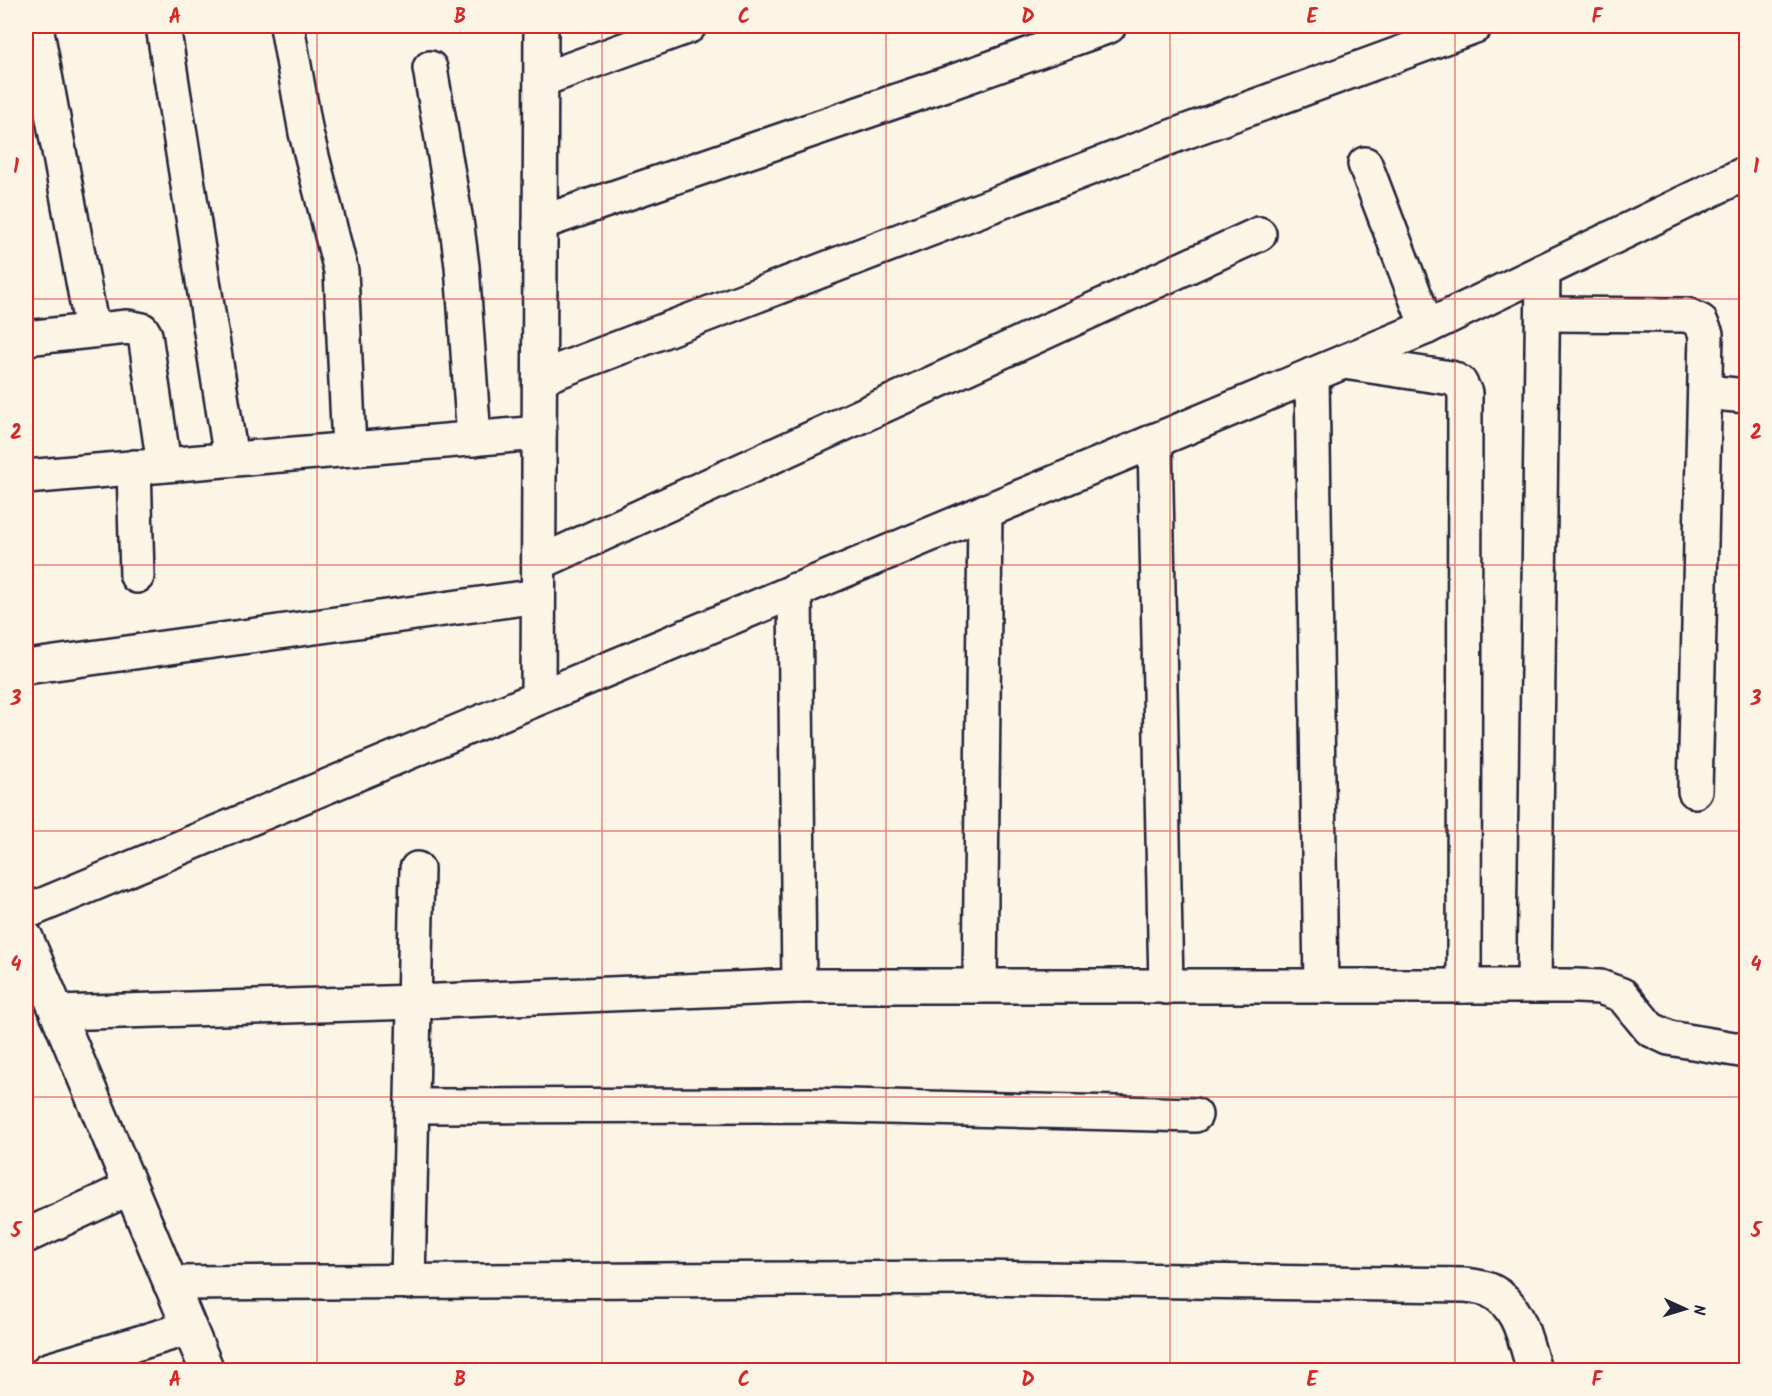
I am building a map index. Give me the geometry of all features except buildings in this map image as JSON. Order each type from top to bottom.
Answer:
[{"type":"street","points":[[36,26],[92,330]]},
{"type":"street","points":[[26,28],[41,26]]},
{"type":"street","points":[[163,26],[231,459]]},
{"type":"street","points":[[287,26],[306,133],[341,271],[349,449]]},
{"type":"street","points":[[538,697],[541,26]]},
{"type":"street","points":[[541,80],[689,26]]},
{"type":"street","points":[[540,223],[1109,26]]},
{"type":"street","points":[[540,378],[1171,137],[1475,26]]},
{"type":"street","points":[[430,68],[462,266],[474,439]]},
{"type":"street","points":[[1365,164],[1427,327]]},
{"type":"street","points":[[26,912],[1427,327],[1746,173]]},
{"type":"street","points":[[538,563],[1259,234]]},
{"type":"street","points":[[1534,986],[1543,272]]},
{"type":"street","points":[[1543,314],[1687,315],[1700,321],[1706,334],[1695,791]]},
{"type":"street","points":[[26,338],[136,327],[145,335],[149,466],[137,576]]},
{"type":"street","points":[[1344,362],[1451,378],[1460,383],[1465,393],[1464,986]]},
{"type":"street","points":[[1312,375],[1321,987]]},
{"type":"street","points":[[1705,392],[1746,396]]},
{"type":"street","points":[[26,477],[539,433]]},
{"type":"street","points":[[1155,440],[1166,987]]},
{"type":"street","points":[[980,986],[985,510]]},
{"type":"street","points":[[795,590],[799,986]]},
{"type":"street","points":[[26,667],[538,596]]},
{"type":"street","points":[[408,1282],[417,869]]},
{"type":"street","points":[[26,938],[207,1371]]},
{"type":"street","points":[[57,1013],[415,1002],[799,986],[1600,987],[1622,996],[1650,1029],[1670,1038],[1746,1051]]},
{"type":"street","points":[[412,1106],[809,1105],[1196,1115]]},
{"type":"street","points":[[26,1236],[130,1188]]},
{"type":"street","points":[[170,1283],[970,1278],[1465,1285],[1488,1289],[1510,1305],[1522,1330],[1534,1371]]},
{"type":"street","points":[[48,1371],[189,1328]]}]
